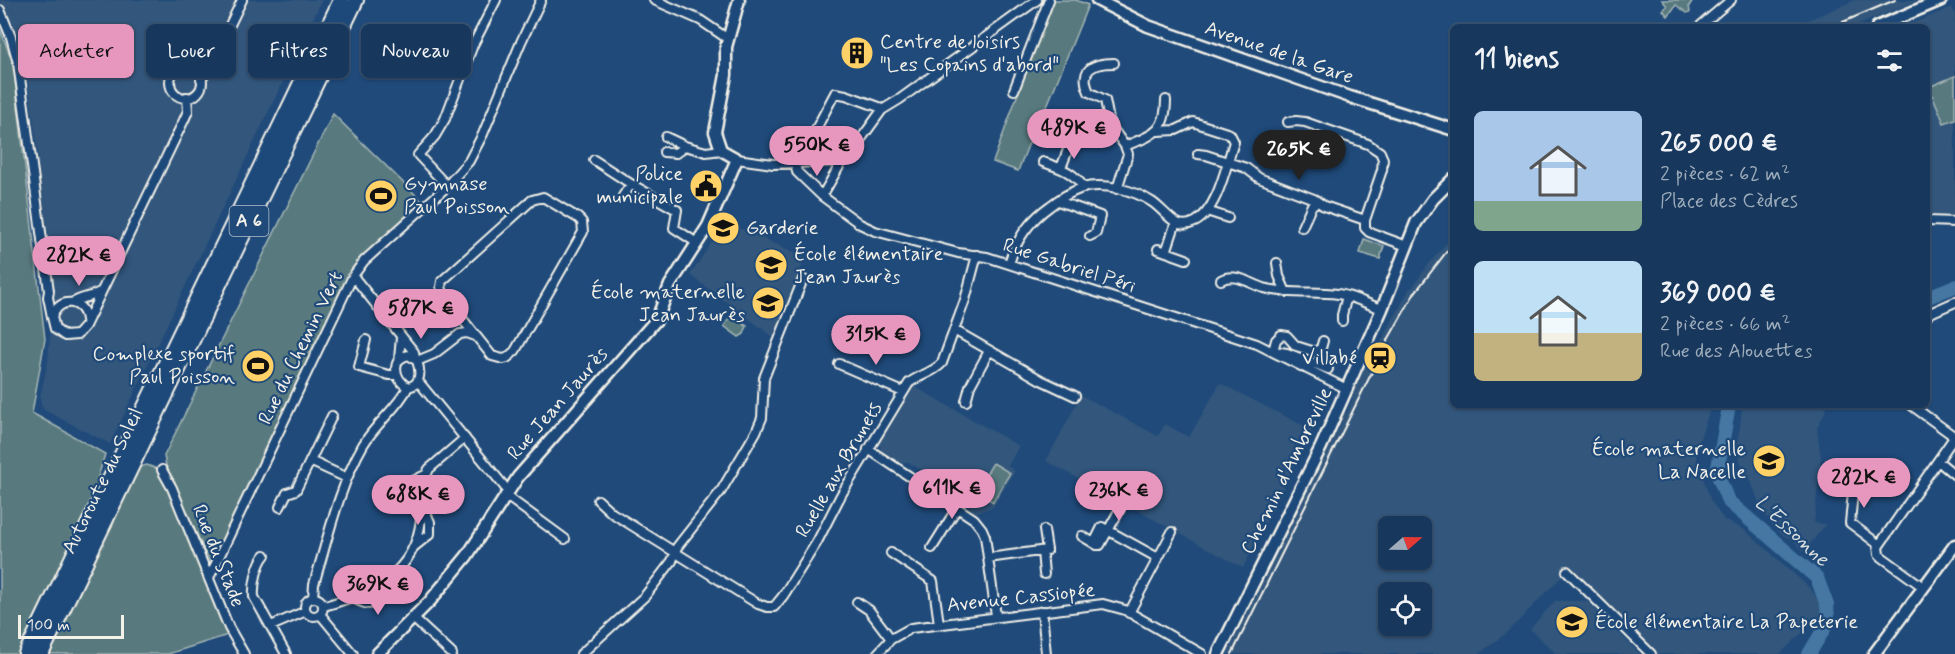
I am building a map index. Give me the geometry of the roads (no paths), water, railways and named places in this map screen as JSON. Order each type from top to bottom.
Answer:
[{"type":"highway","name":"Autoroute du Soleil","points":[[26,654],[340,0]]},
{"type":"highway","name":"Autoroute du Soleil","points":[[41,654],[356,0]]},
{"type":"street","points":[[230,24],[242,0]]},
{"type":"street","points":[[447,186],[418,155],[446,119],[473,45],[496,0]]},
{"type":"street","name":"Rue du Chemin Vert","points":[[210,578],[353,276],[364,261],[447,186],[469,161],[476,150],[541,0]]},
{"type":"street","points":[[654,0],[700,20],[728,39]]},
{"type":"street","points":[[721,150],[715,132],[726,75],[726,47],[739,0]]},
{"type":"street","points":[[666,137],[706,152],[721,150],[737,159],[773,164],[839,161],[853,150],[882,110],[1037,0]]},
{"type":"street","points":[[1014,90],[1049,0]]},
{"type":"street","name":"Avenue de la Gare","points":[[1097,0],[1148,26],[1350,97],[1450,129]]},
{"type":"street","points":[[1703,24],[1731,0]]},
{"type":"street","points":[[1884,24],[1941,0]]},
{"type":"street","points":[[0,10],[18,63],[48,297],[55,330],[65,336],[77,335],[92,313],[188,111],[187,98]]},
{"type":"street","points":[[1114,63],[1090,69],[1084,77],[1089,92],[1106,102],[1109,122],[1128,154],[1117,189]]},
{"type":"street","points":[[170,78],[172,90],[181,97],[187,98],[200,89],[201,79]]},
{"type":"street","points":[[796,163],[835,93],[879,106],[882,110]]},
{"type":"street","points":[[1158,131],[1165,114],[1166,100]]},
{"type":"street","points":[[1009,264],[1025,228],[1058,201],[1084,188],[1107,187],[1137,194],[1152,202],[1176,222],[1184,225],[1194,222],[1214,202],[1234,142],[1230,134],[1193,122],[1176,130],[1158,131],[1125,146]]},
{"type":"street","points":[[1288,123],[1305,122],[1368,144],[1380,152],[1383,159],[1382,170],[1365,220],[1365,228],[1369,232],[1407,246]]},
{"type":"street","points":[[1061,168],[1069,147],[1068,139]]},
{"type":"street","points":[[664,152],[676,153],[685,146]]},
{"type":"street","points":[[1198,154],[1246,168],[1259,178],[1324,206],[1365,220]]},
{"type":"street","name":"Rue Jean Jaurès","points":[[377,654],[430,601],[467,556],[506,493],[653,324],[670,285],[708,226],[737,159]]},
{"type":"street","points":[[594,160],[677,210],[674,228],[697,243]]},
{"type":"street","points":[[822,196],[840,165],[839,161]]},
{"type":"street","points":[[1042,162],[1068,171],[1084,188]]},
{"type":"street","name":"Rue Gabriel Péri","points":[[796,163],[797,172],[822,196],[860,224],[875,231],[1009,264],[1217,331],[1273,351],[1347,389]]},
{"type":"street","name":"Chemin d'Ambreville","points":[[1218,654],[1321,447],[1382,309],[1416,223],[1426,207],[1450,182]]},
{"type":"street","points":[[623,196],[631,184]]},
{"type":"street","points":[[546,198],[582,222],[584,228],[582,238],[512,355],[503,359],[492,356],[461,319],[441,292],[442,281],[532,200],[546,198]]},
{"type":"street","points":[[1058,201],[1100,216],[1096,232],[1090,236]]},
{"type":"street","points":[[1302,227],[1312,205],[1318,202]]},
{"type":"street","points":[[1207,211],[1228,218]]},
{"type":"street","points":[[1930,221],[1955,222]]},
{"type":"street","points":[[1176,222],[1162,250],[1186,259]]},
{"type":"street","name":"Ruelle aux Brunets","points":[[676,552],[758,604],[774,607],[817,542],[868,450],[909,383],[936,369],[942,363],[965,300],[977,255]]},
{"type":"street","points":[[1277,263],[1279,276],[1286,292]]},
{"type":"street","points":[[353,276],[414,352],[419,369],[418,381],[506,493],[565,539]]},
{"type":"street","points":[[1221,280],[1232,276],[1265,289],[1347,296],[1382,309]]},
{"type":"street","points":[[581,654],[645,596],[670,564],[677,548],[720,491],[756,432],[762,418],[764,378],[803,279]]},
{"type":"street","points":[[49,291],[54,298],[63,303],[73,303],[83,309],[86,321]]},
{"type":"street","points":[[73,303],[100,292]]},
{"type":"street","points":[[1342,321],[1347,296]]},
{"type":"street","points":[[1930,313],[1955,302]]},
{"type":"street","points":[[52,316],[56,308],[63,303]]},
{"type":"street","points":[[460,334],[461,319]]},
{"type":"street","points":[[954,330],[1075,396]]},
{"type":"street","points":[[399,359],[409,356],[416,360],[434,354],[460,334],[467,333],[475,336]]},
{"type":"street","points":[[1323,341],[1321,348],[1315,352],[1296,346],[1287,336],[1281,335],[1276,340],[1273,351],[1287,353],[1328,369]]},
{"type":"street","points":[[401,337],[396,375],[408,387]]},
{"type":"street","points":[[366,340],[359,366],[396,375]]},
{"type":"street","points":[[966,401],[970,386],[989,351]]},
{"type":"street","points":[[839,364],[903,392]]},
{"type":"street","points":[[313,598],[314,584],[347,478],[368,438],[402,398],[408,387],[418,381]]},
{"type":"street","points":[[1915,408],[1955,437],[1878,544],[1878,550],[1879,554],[1923,587]]},
{"type":"street","points":[[280,507],[287,493],[296,490],[332,416]]},
{"type":"street","points":[[306,611],[314,616],[320,614],[324,606],[353,598],[380,585],[394,574],[414,546],[418,536],[425,476],[429,469],[465,438]]},
{"type":"street","points":[[868,450],[974,519],[982,529],[996,616]]},
{"type":"street","points":[[310,461],[347,478]]},
{"type":"street","points":[[1938,461],[1955,475]]},
{"type":"street","name":"Rue du Stade","points":[[162,470],[172,488],[230,628],[244,654]]},
{"type":"street","points":[[1855,472],[1850,523],[1878,544]]},
{"type":"street","points":[[422,495],[406,494],[407,484],[425,476]]},
{"type":"street","points":[[598,500],[612,513],[676,552]]},
{"type":"street","points":[[932,548],[957,508]]},
{"type":"street","points":[[1109,531],[1120,509]]},
{"type":"street","points":[[1082,536],[1094,543],[1102,527],[1158,558]]},
{"type":"street","points":[[988,558],[1047,550],[1044,530]]},
{"type":"street","points":[[1129,612],[1172,532]]},
{"type":"street","points":[[1874,654],[1955,545]]},
{"type":"street","points":[[1041,551],[1044,574]]},
{"type":"street","points":[[891,553],[933,581],[939,624]]},
{"type":"street","points":[[265,555],[261,560],[254,594],[286,654]]},
{"type":"street","points":[[1567,571],[1651,654]]},
{"type":"street","points":[[353,598],[371,605],[375,602],[380,585]]},
{"type":"street","points":[[306,611],[306,603],[313,598],[319,599],[324,606]]},
{"type":"street","points":[[857,602],[869,610],[891,639]]},
{"type":"street","name":"Avenue Cassiopée","points":[[877,654],[891,639],[911,628],[1103,604],[1129,612],[1202,654]]},
{"type":"street","points":[[270,626],[306,611]]},
{"type":"street","points":[[1042,611],[1047,654]]},
{"type":"street","points":[[320,614],[353,654]]},
{"type":"street","points":[[413,618],[452,654]]},
{"type":"waterway","name":"L'Essonne","points":[[1930,296],[1955,286]]},
{"type":"waterway","name":"L'Essonne","points":[[1728,408],[1717,473],[1728,501],[1817,578],[1827,605],[1828,618],[1824,629],[1809,654]]},
{"type":"railway","points":[[1838,24],[1895,0]]},
{"type":"railway","points":[[1232,654],[1389,338],[1414,294],[1450,247]]},
{"type":"place","name":"Centre de loisirs \"Les Copains d'abord\"","points":[[857,53]]},
{"type":"place","name":"Police municipale","points":[[706,186]]},
{"type":"place","name":"Gymnase Paul Poisson","points":[[381,196]]},
{"type":"place","name":"Garderie","points":[[723,228]]},
{"type":"place","name":"École élémentaire Jean Jaurès","points":[[771,265]]},
{"type":"place","name":"École maternelle Jean Jaurès","points":[[768,303]]},
{"type":"place","name":"Villabé","points":[[1380,358]]},
{"type":"place","name":"Complexe sportif Paul Poisson","points":[[258,366]]},
{"type":"place","name":"École maternelle La Nacelle","points":[[1769,461]]},
{"type":"place","name":"École élémentaire La Papeterie","points":[[1572,622]]}]
